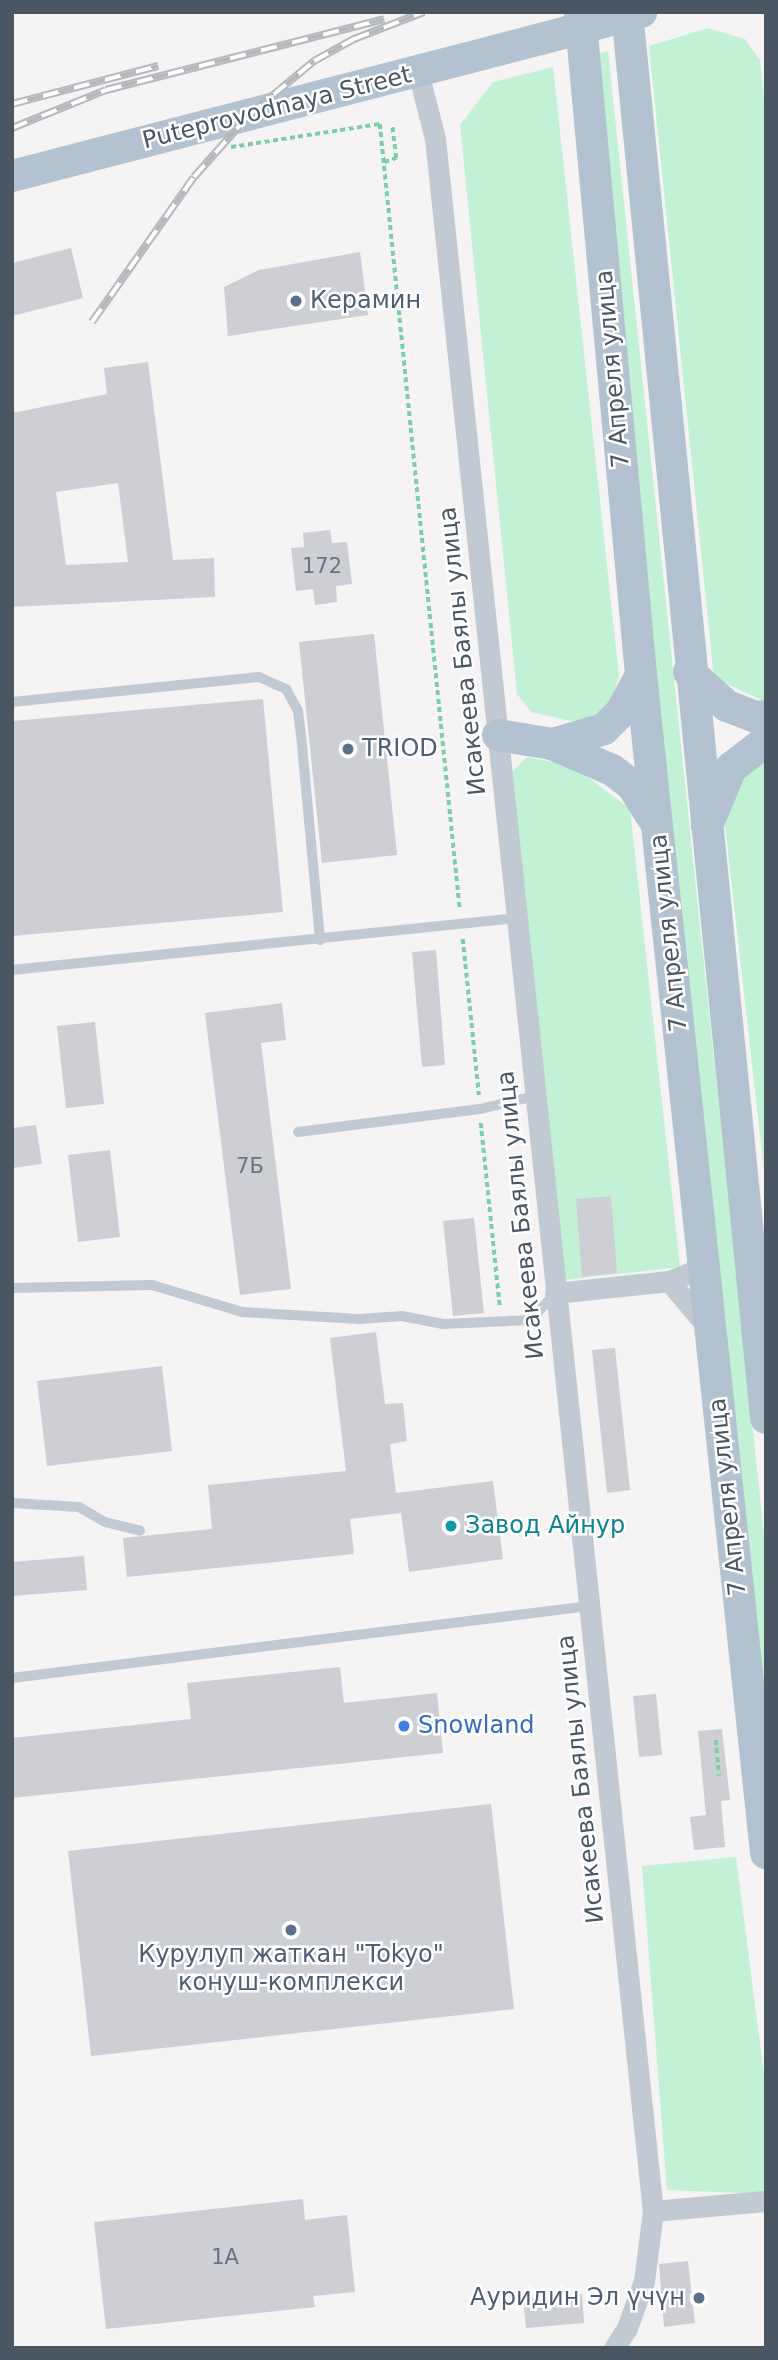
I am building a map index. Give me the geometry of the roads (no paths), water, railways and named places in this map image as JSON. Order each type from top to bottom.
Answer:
[{"type":"main road","name":"7 Апреля улица","points":[[580,12],[641,675],[766,1853]]},
{"type":"main road","name":"7 Апреля улица","points":[[627,12],[705,831],[758,1268],[766,1418]]},
{"type":"main road","name":"Puteprovodnaya Street","points":[[12,176],[640,12]]},
{"type":"main road","points":[[689,672],[727,706],[756,717],[766,716]]},
{"type":"main road","points":[[552,744],[604,729],[621,712],[641,675]]},
{"type":"main road","points":[[498,735],[552,744],[612,769],[632,785],[657,825]]},
{"type":"main road","points":[[705,831],[731,768],[766,741]]},
{"type":"street","name":"Исакеева Баялы улица","points":[[418,72],[436,138],[653,2211],[644,2281],[628,2328],[614,2348]]},
{"type":"street","points":[[555,1293],[669,1281],[703,1268]]},
{"type":"street","points":[[669,1281],[710,1330]]},
{"type":"street","points":[[653,2211],[766,2201]]},
{"type":"lane","points":[[12,702],[260,677],[286,689],[298,711],[320,940]]},
{"type":"lane","points":[[12,970],[461,926],[517,918]]},
{"type":"lane","points":[[298,1132],[480,1109],[535,1096]]},
{"type":"lane","points":[[12,1288],[152,1286],[242,1312],[359,1319],[402,1316],[443,1324],[502,1324],[531,1320],[555,1293]]},
{"type":"lane","points":[[12,1503],[79,1507],[105,1522],[140,1531]]},
{"type":"lane","points":[[12,1678],[589,1606]]},
{"type":"railway","points":[[92,322],[194,177],[249,115],[314,61],[354,39],[424,12]]},
{"type":"railway","points":[[12,128],[106,90],[384,19]]},
{"type":"railway","points":[[12,104],[158,66]]},
{"type":"place","name":"Керамин","points":[[296,301]]},
{"type":"place","name":"TRIOD","points":[[348,749]]},
{"type":"place","name":"Завод Айнур","points":[[451,1526]]},
{"type":"place","name":"Snowland","points":[[404,1726]]},
{"type":"place","name":"Курулуп жаткан \"Tokyo\" конуш-комплекси","points":[[291,1930]]},
{"type":"place","name":"Ауридин Эл үчүн","points":[[699,2298]]}]
